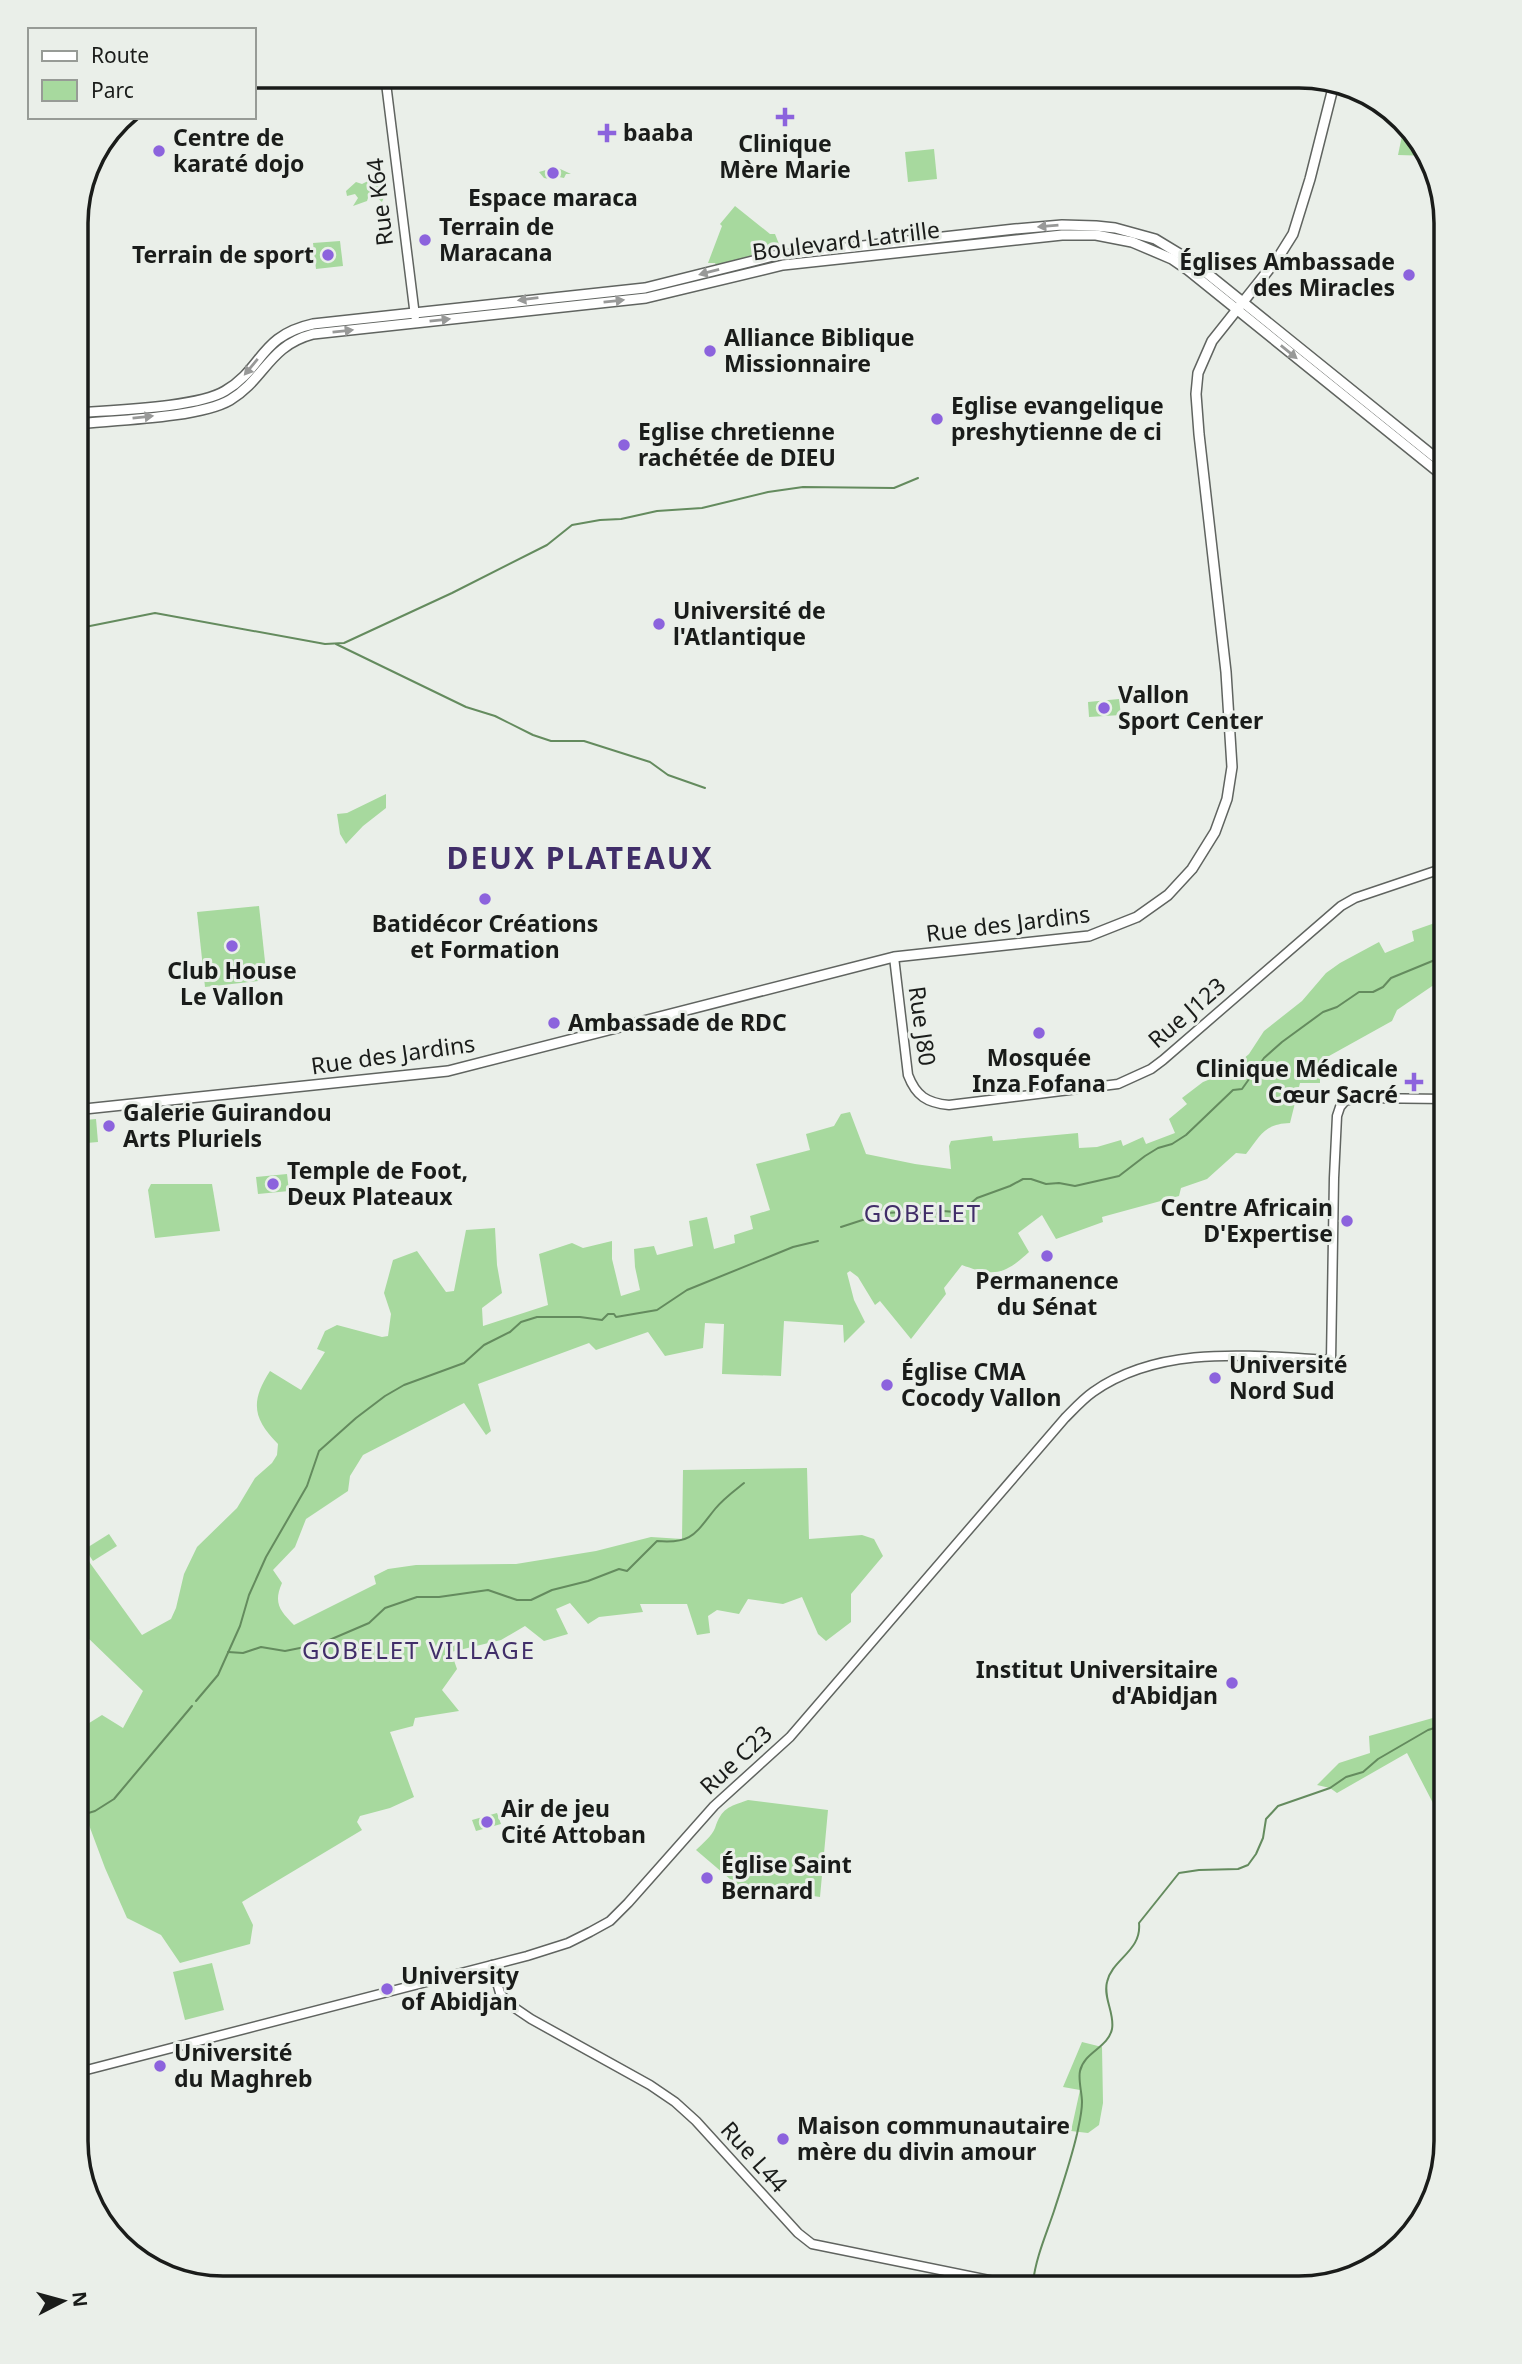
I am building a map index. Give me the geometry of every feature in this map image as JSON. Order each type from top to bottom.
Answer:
[{"type":"main road","name":"Rue des Jardins","points":[[88,1109],[441,1073],[894,957],[1068,939],[1114,928],[1137,918],[1168,895],[1192,869],[1212,838],[1227,799],[1232,750],[1199,434],[1197,384],[1200,367],[1206,351],[1242,300],[1278,258],[1293,234],[1332,92]]},
{"type":"main road","name":"Boulevard Latrille","points":[[88,423],[208,409],[239,393],[276,351],[313,334],[645,288],[773,256],[1062,225],[1115,228],[1154,239],[1193,262],[1434,456]]},
{"type":"main road","name":"Boulevard Latrille","points":[[88,412],[206,399],[233,385],[269,345],[291,330],[313,324],[646,298],[783,265],[1080,234],[1114,238],[1152,249],[1188,270],[1434,469]]},
{"type":"street","name":"Rue K64","points":[[387,88],[415,318]]},
{"type":"street","name":"Rue J123","points":[[921,1097],[933,1103],[949,1105],[1104,1087],[1132,1078],[1163,1060],[1341,906],[1355,898],[1434,871]]},
{"type":"street","name":"Rue J80","points":[[894,957],[908,1075],[913,1088],[921,1097]]},
{"type":"street","name":"Rue C23","points":[[88,2070],[492,1965],[568,1943],[610,1921],[714,1806],[790,1737],[1065,1418],[1091,1393],[1132,1371],[1175,1359],[1267,1357],[1331,1360],[1334,1178],[1338,1111],[1345,1101],[1358,1098],[1434,1099]]},
{"type":"street","name":"Rue L44","points":[[492,1965],[500,1993],[509,2004],[675,2102],[696,2121],[807,2241],[842,2251],[968,2276]]},
{"type":"green space","points":[[1402,135],[1417,156],[1398,155]]},
{"type":"green space","points":[[934,149],[937,179],[908,182],[905,152]]},
{"type":"green space","name":"Espace maraca","points":[[556,167],[571,174],[566,174],[564,178],[554,176],[554,180],[544,178],[539,172]]},
{"type":"green space","points":[[370,180],[378,183],[386,192],[382,202],[374,195],[353,206],[358,198],[355,194],[347,196],[346,191],[356,182],[362,184]]},
{"type":"green space","points":[[735,206],[770,234],[775,234],[779,244],[776,249],[716,265],[708,263],[722,226],[720,224]]},
{"type":"green space","name":"Terrain de sport","points":[[340,241],[343,266],[316,269],[313,243]]},
{"type":"green space","name":"Vallon Sport Center","points":[[1119,699],[1121,715],[1089,717],[1088,702]]},
{"type":"green space","points":[[386,794],[386,808],[346,844],[340,834],[337,814],[347,813]]},
{"type":"green space","name":"Club House Le Vallon","points":[[259,906],[267,980],[205,987],[197,912]]},
{"type":"green space","points":[[1434,923],[1434,985],[1397,1010],[1392,1021],[1320,1061],[1320,1083],[1300,1083],[1290,1123],[1269,1128],[1246,1154],[1236,1153],[1207,1179],[1181,1188],[1179,1196],[1102,1217],[1103,1222],[1056,1239],[1042,1215],[1018,1233],[1029,1252],[1012,1265],[998,1272],[991,1272],[962,1265],[944,1288],[946,1294],[911,1339],[880,1301],[875,1305],[858,1277],[850,1271],[847,1273],[854,1300],[865,1322],[844,1343],[843,1325],[784,1321],[781,1376],[722,1374],[724,1324],[705,1323],[703,1348],[665,1356],[648,1332],[596,1350],[589,1343],[478,1384],[491,1431],[486,1435],[464,1403],[363,1455],[350,1476],[348,1491],[306,1519],[295,1547],[273,1570],[282,1583],[278,1596],[279,1606],[294,1625],[376,1584],[374,1576],[388,1569],[416,1565],[516,1564],[596,1551],[651,1537],[682,1539],[683,1470],[807,1468],[809,1539],[862,1535],[874,1539],[883,1556],[851,1594],[851,1622],[826,1641],[818,1634],[802,1597],[783,1604],[748,1599],[739,1614],[717,1610],[708,1616],[710,1633],[697,1635],[687,1604],[640,1604],[643,1612],[599,1617],[588,1624],[570,1603],[556,1609],[568,1634],[544,1641],[525,1626],[501,1640],[451,1652],[457,1669],[442,1690],[459,1711],[415,1718],[413,1726],[390,1732],[414,1797],[390,1808],[360,1816],[357,1822],[362,1830],[242,1902],[253,1925],[250,1944],[180,1963],[161,1935],[127,1918],[88,1822],[88,1724],[102,1715],[123,1728],[143,1691],[88,1638],[88,1559],[142,1635],[171,1619],[184,1574],[197,1547],[237,1508],[255,1478],[277,1455],[278,1444],[263,1426],[257,1410],[259,1392],[270,1371],[301,1390],[325,1352],[317,1349],[325,1331],[337,1325],[382,1337],[388,1336],[391,1314],[384,1293],[393,1260],[417,1251],[446,1292],[454,1291],[466,1230],[495,1228],[502,1293],[482,1308],[483,1326],[548,1305],[539,1254],[572,1243],[583,1248],[612,1241],[612,1259],[621,1296],[640,1290],[634,1249],[654,1246],[657,1255],[693,1246],[689,1221],[707,1217],[714,1249],[735,1243],[734,1235],[753,1229],[750,1216],[770,1210],[756,1164],[810,1150],[806,1134],[834,1126],[841,1114],[850,1112],[866,1154],[951,1169],[951,1141],[992,1136],[993,1141],[1078,1133],[1079,1148],[1097,1147],[1121,1140],[1123,1146],[1143,1137],[1146,1144],[1175,1133],[1169,1119],[1187,1104],[1182,1098],[1203,1082],[1228,1072],[1249,1054],[1264,1031],[1302,1001],[1326,973],[1379,942],[1385,953],[1414,941],[1412,931]]},
{"type":"green space","points":[[96,1119],[98,1142],[88,1143],[88,1120]]},
{"type":"green space","name":"Temple de Foot, Deux Plateaux","points":[[287,1174],[289,1191],[258,1194],[256,1177]]},
{"type":"green space","points":[[151,1184],[212,1184],[220,1231],[155,1238],[148,1190]]},
{"type":"green space","points":[[109,1534],[117,1546],[93,1561],[88,1554],[88,1547]]},
{"type":"green space","points":[[1434,1718],[1434,1805],[1407,1753],[1337,1793],[1317,1785],[1339,1763],[1370,1753],[1369,1736]]},
{"type":"green space","points":[[748,1800],[828,1810],[820,1897],[737,1885],[696,1850],[712,1834],[723,1812]]},
{"type":"green space","name":"Air de jeu Cité Attoban","points":[[497,1813],[501,1824],[476,1831],[472,1820]]},
{"type":"green space","points":[[212,1963],[224,2010],[185,2020],[173,1972]]},
{"type":"green space","points":[[1082,2042],[1102,2047],[1103,2103],[1099,2125],[1088,2133],[1071,2131],[1080,2090],[1063,2087]]},
{"type":"waterway","points":[[88,626],[155,613],[325,644],[344,643],[547,545],[572,525],[657,511],[702,508],[768,492],[803,487],[894,488],[918,478]]},
{"type":"waterway","points":[[336,644],[466,707],[495,716],[533,735],[551,741],[584,741],[650,762],[668,775],[705,788]]},
{"type":"waterway","points":[[841,1227],[884,1213],[933,1215],[943,1211],[955,1212],[964,1209],[977,1198],[1023,1179],[1075,1186],[1119,1176],[1158,1148],[1172,1144],[1186,1135],[1233,1090],[1242,1089],[1264,1058],[1323,1012],[1337,1007],[1359,992],[1373,992],[1383,987],[1391,978],[1434,960]]},
{"type":"waterway","points":[[196,1701],[218,1675],[266,1557],[307,1486],[319,1451],[385,1396],[404,1385],[464,1363],[484,1345],[510,1332],[521,1322],[537,1317],[602,1320],[608,1314],[614,1314],[616,1317],[657,1310],[687,1290],[793,1247],[818,1241]]},
{"type":"waterway","points":[[228,1652],[243,1653],[261,1647],[285,1651],[320,1644],[369,1623],[385,1608],[417,1597],[439,1597],[488,1590],[517,1600],[531,1600],[552,1590],[588,1581],[619,1569],[627,1571],[657,1541],[678,1541],[692,1536],[722,1502],[744,1483]]},
{"type":"waterway","points":[[88,1813],[114,1799],[192,1706]]},
{"type":"waterway","points":[[1034,2276],[1077,2134],[1082,2106],[1080,2071],[1086,2059],[1110,2035],[1112,2018],[1107,1982],[1110,1974],[1136,1941],[1139,1923],[1179,1873],[1238,1869],[1248,1865],[1263,1838],[1266,1819],[1278,1806],[1330,1788],[1346,1777],[1363,1772],[1378,1759],[1434,1728]]},
{"type":"place","name":"Clinique Mère Marie","points":[[785,117]]},
{"type":"place","name":"baaba","points":[[607,133]]},
{"type":"place","name":"Centre de karaté dojo","points":[[159,151]]},
{"type":"place","name":"Espace maraca","points":[[553,173]]},
{"type":"place","name":"Terrain de Maracana","points":[[425,240]]},
{"type":"place","name":"Terrain de sport","points":[[328,255]]},
{"type":"place","name":"Églises Ambassade des Miracles","points":[[1409,275]]},
{"type":"place","name":"Alliance Biblique Missionnaire","points":[[710,351]]},
{"type":"place","name":"Eglise evangelique preshytienne de ci","points":[[937,419]]},
{"type":"place","name":"Eglise chretienne rachétée de DIEU","points":[[624,445]]},
{"type":"place","name":"Université de l'Atlantique","points":[[659,624]]},
{"type":"place","name":"Vallon Sport Center","points":[[1104,708]]},
{"type":"place","name":"Batidécor Créations et Formation","points":[[485,899]]},
{"type":"place","name":"Club House Le Vallon","points":[[232,946]]},
{"type":"place","name":"Ambassade de RDC","points":[[554,1023]]},
{"type":"place","name":"Mosquée Inza Fofana","points":[[1039,1033]]},
{"type":"place","name":"Clinique Médicale Cœur Sacré","points":[[1414,1082]]},
{"type":"place","name":"Galerie Guirandou Arts Pluriels","points":[[109,1126]]},
{"type":"place","name":"Temple de Foot, Deux Plateaux","points":[[273,1184]]},
{"type":"place","name":"Centre Africain D'Expertise","points":[[1347,1221]]},
{"type":"place","name":"Permanence du Sénat","points":[[1047,1256]]},
{"type":"place","name":"Université Nord Sud","points":[[1215,1378]]},
{"type":"place","name":"Église CMA Cocody Vallon","points":[[887,1385]]},
{"type":"place","name":"Institut Universitaire d'Abidjan","points":[[1232,1683]]},
{"type":"place","name":"Air de jeu Cité Attoban","points":[[487,1822]]},
{"type":"place","name":"Église Saint Bernard","points":[[707,1878]]},
{"type":"place","name":"University of Abidjan","points":[[387,1989]]},
{"type":"place","name":"Université du Maghreb","points":[[160,2066]]},
{"type":"place","name":"Maison communautaire mère du divin amour","points":[[783,2139]]},
{"type":"district","name":"DEUX PLATEAUX","points":[[580,859]]},
{"type":"district","name":"GOBELET","points":[[923,1214]]},
{"type":"district","name":"GOBELET VILLAGE","points":[[419,1651]]}]
